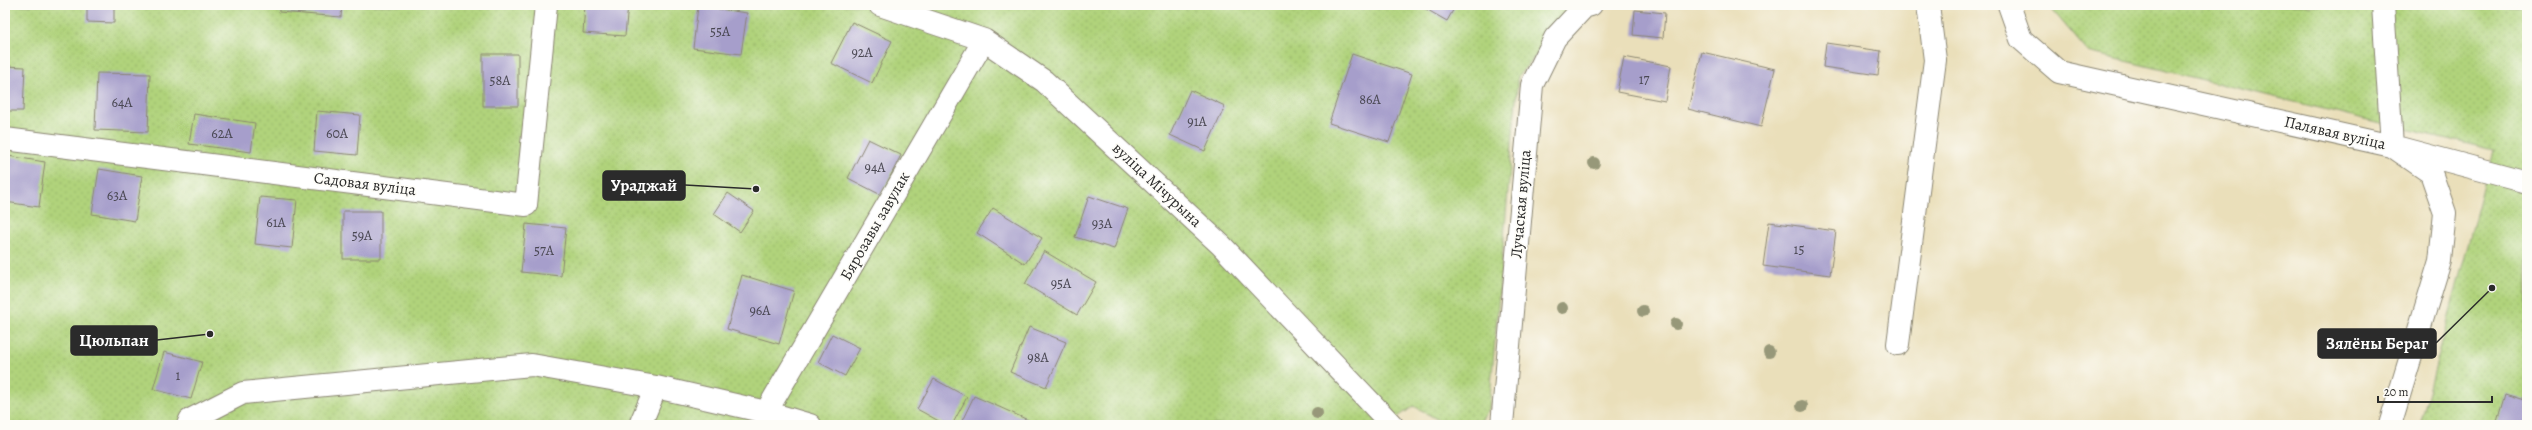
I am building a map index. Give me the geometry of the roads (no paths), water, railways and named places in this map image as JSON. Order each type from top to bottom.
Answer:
[{"type":"street","name":"Садовая вуліца","points":[[5,139],[526,205],[546,5]]},
{"type":"street","name":"вуліца Мічурына","points":[[880,5],[984,40],[1044,81],[1221,246],[1392,425]]},
{"type":"street","name":"Лучаская вуліца","points":[[1502,425],[1532,85],[1555,38],[1584,7],[1591,5]]},
{"type":"street","points":[[1898,344],[1935,60],[1928,5]]},
{"type":"street","name":"Палявая вуліца","points":[[2009,5],[2021,39],[2059,72],[2392,146],[2431,173],[2445,213],[2440,261],[2390,425]]},
{"type":"street","points":[[2383,5],[2392,146],[2523,181]]},
{"type":"street","name":"Бярозавы завулак","points":[[766,412],[984,40]]},
{"type":"street","points":[[188,425],[190,420],[243,393],[532,365],[656,387],[766,412],[810,425]]},
{"type":"street","points":[[640,425],[656,387]]},
{"type":"place","name":"Ураджай","points":[[756,189]]},
{"type":"place","name":"Зялёны Бераг","points":[[2492,288]]},
{"type":"place","name":"Цюльпан","points":[[210,334]]}]
